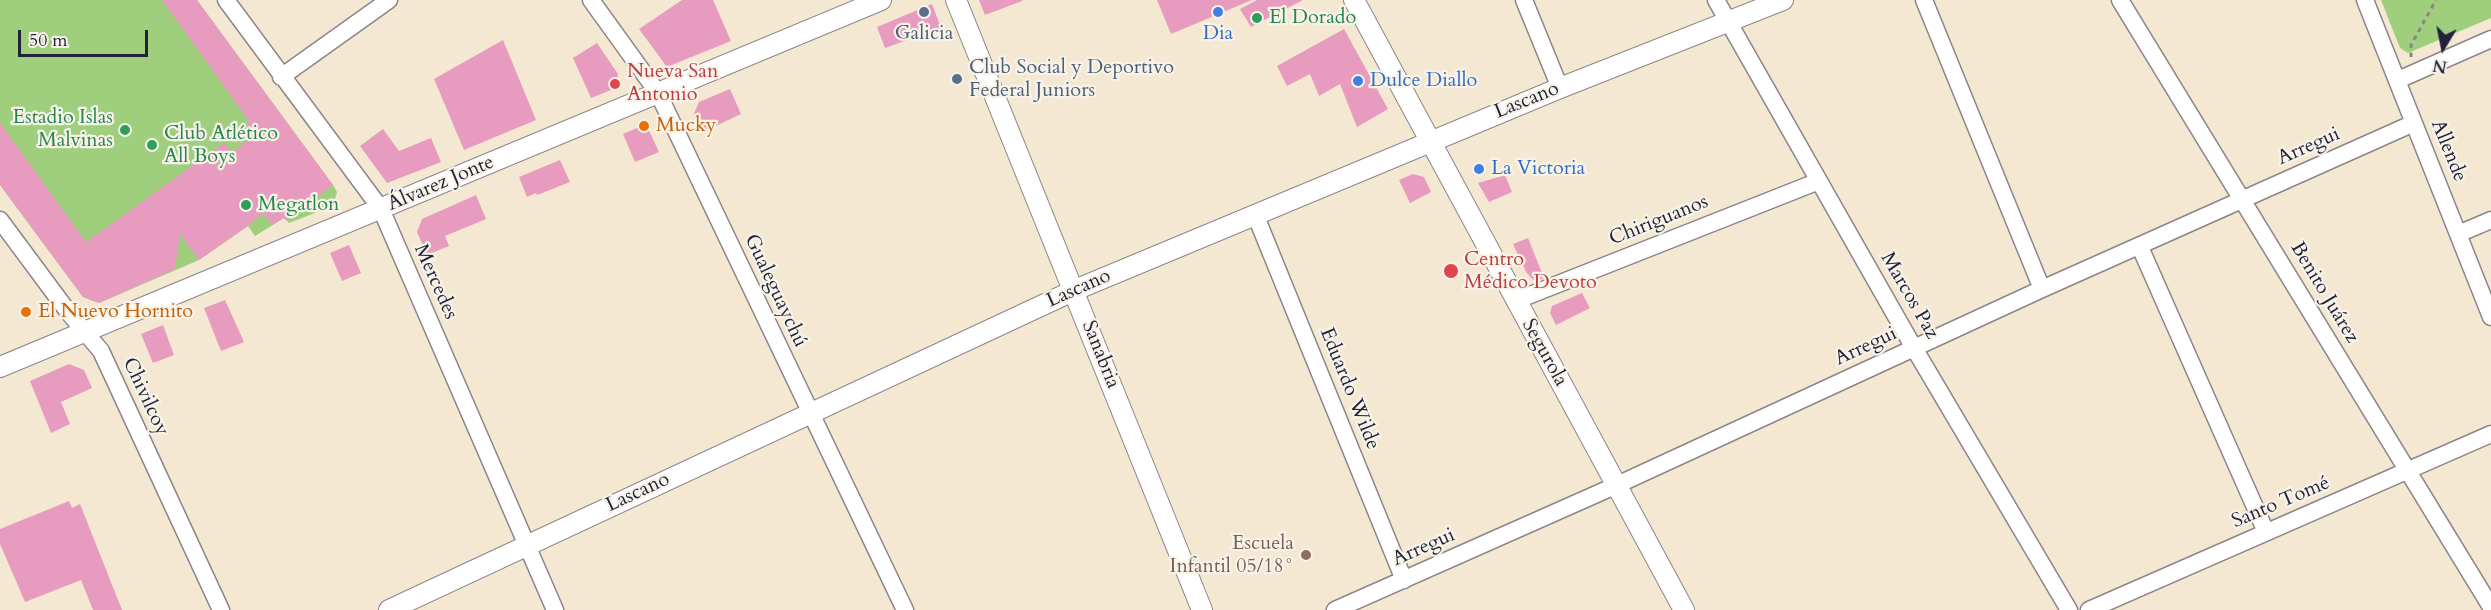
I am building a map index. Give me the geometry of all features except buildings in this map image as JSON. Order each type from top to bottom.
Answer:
[{"type":"street","name":"Mercedes","points":[[226,0],[381,209],[555,610]]},
{"type":"street","points":[[281,76],[389,0]]},
{"type":"street","name":"Gualeguaychú","points":[[591,0],[658,93],[905,610]]},
{"type":"street","name":"Álvarez Jonte","points":[[0,367],[881,0]]},
{"type":"street","name":"Sanabria","points":[[956,0],[1075,290],[1202,610]]},
{"type":"street","name":"Segurola","points":[[1354,0],[1684,610]]},
{"type":"street","points":[[1524,0],[1560,88]]},
{"type":"street","name":"Marcos Paz","points":[[1716,0],[1914,348],[2069,610]]},
{"type":"street","name":"Lascano","points":[[389,610],[1075,290],[1560,88],[1783,0]]},
{"type":"street","points":[[1924,0],[2042,290]]},
{"type":"street","name":"Benito Juárez","points":[[2120,0],[2491,607]]},
{"type":"street","name":"Allende","points":[[2365,0],[2491,317]]},
{"type":"street","points":[[2397,80],[2491,39]]},
{"type":"street","name":"Arregui","points":[[1335,610],[1617,485],[1914,348],[2414,123]]},
{"type":"street","name":"Chiriguanos","points":[[1515,301],[1819,181]]},
{"type":"street","name":"Eduardo Wilde","points":[[1255,214],[1404,580]]},
{"type":"street","name":"Chivilcoy","points":[[0,220],[69,313],[101,351],[221,610]]},
{"type":"street","points":[[2458,234],[2491,220]]},
{"type":"street","points":[[2140,247],[2266,532]]},
{"type":"street","name":"Santo Tomé","points":[[2089,610],[2491,434]]},
{"type":"path","points":[[2416,72],[2410,48],[2436,0]]},
{"type":"green space","name":"Club Atlético All Boys","points":[[0,0],[197,0],[333,185],[337,192],[333,206],[289,223],[284,218],[255,236],[248,226],[199,260],[99,303],[83,297],[0,185]]},
{"type":"green space","points":[[2381,0],[2491,0],[2491,18],[2408,53],[2400,48]]},
{"type":"place","name":"Galicia","points":[[924,12]]},
{"type":"place","name":"Dia","points":[[1218,12]]},
{"type":"place","name":"El Dorado","points":[[1257,18]]},
{"type":"place","name":"Club Social y Deportivo Federal Juniors","points":[[957,79]]},
{"type":"place","name":"Dulce Diallo","points":[[1358,81]]},
{"type":"place","name":"Nueva San Antonio","points":[[615,84]]},
{"type":"place","name":"Mucky","points":[[644,126]]},
{"type":"place","name":"Estadio Islas Malvinas","points":[[125,130]]},
{"type":"place","name":"Club Atlético All Boys","points":[[152,145]]},
{"type":"place","name":"La Victoria","points":[[1479,169]]},
{"type":"place","name":"Megatlon","points":[[246,205]]},
{"type":"place","name":"Centro Médico Devoto","points":[[1451,271]]},
{"type":"place","name":"El Nuevo Hornito","points":[[26,312]]},
{"type":"place","name":"Escuela Infantil 05/18°","points":[[1306,555]]}]
